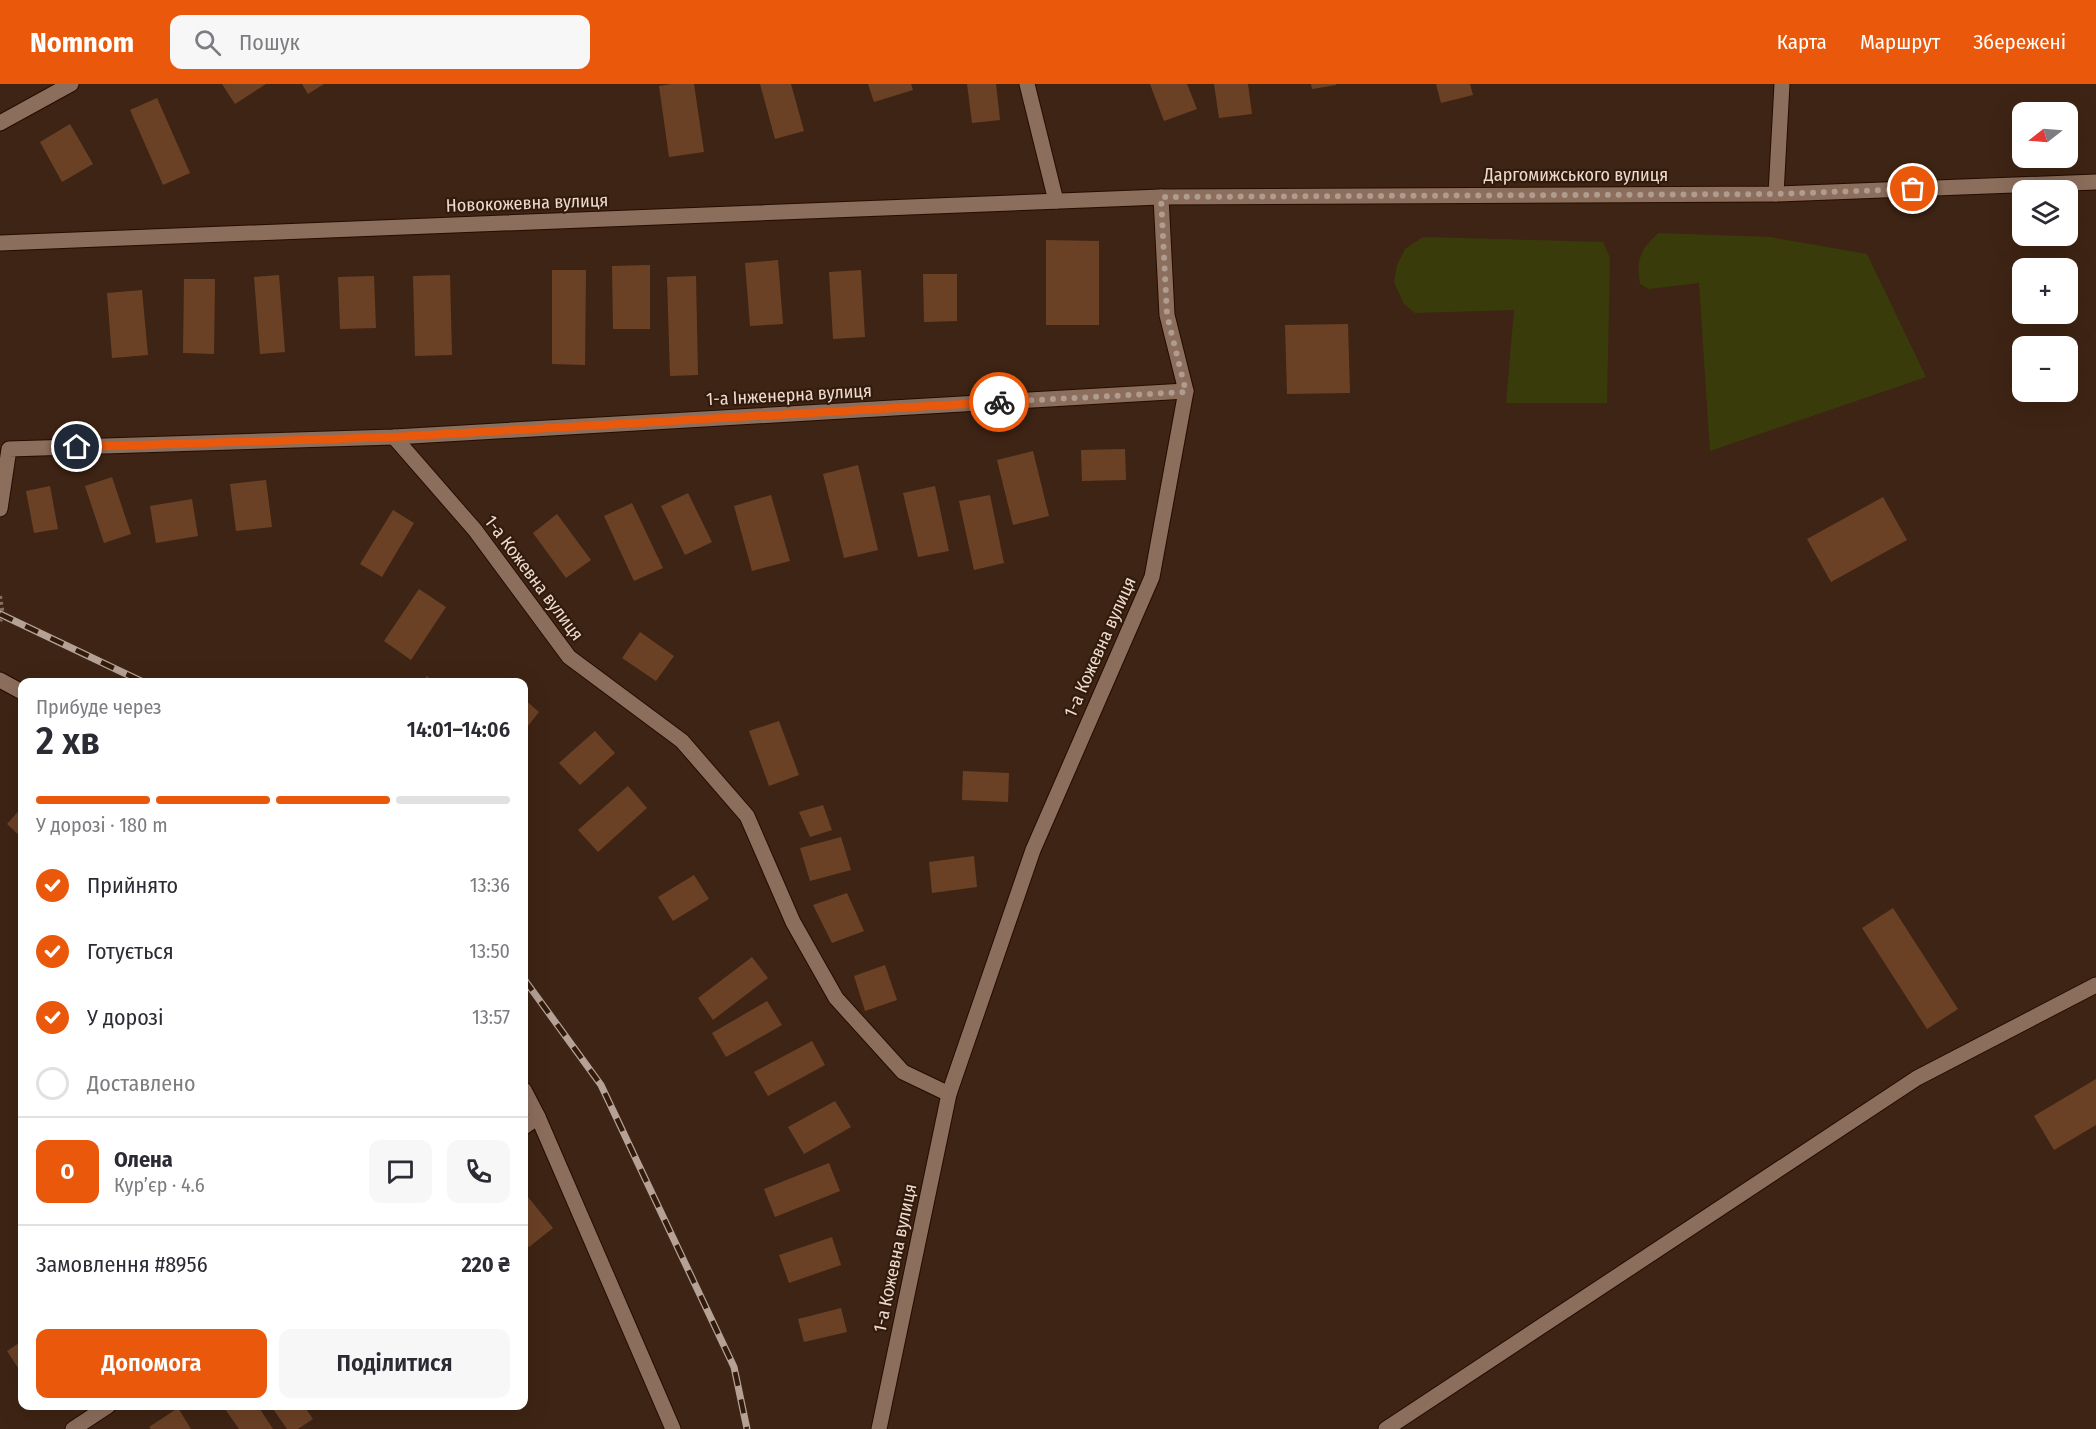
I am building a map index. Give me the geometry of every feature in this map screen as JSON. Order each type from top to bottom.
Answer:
[{"type":"street","points":[[0,123],[71,84]]},
{"type":"street","points":[[1027,84],[1056,201]]},
{"type":"street","points":[[1776,194],[1782,84]]},
{"type":"street","name":"Даргомижського вулиця","points":[[1056,201],[1161,197],[1776,194],[2096,182]]},
{"type":"street","name":"1-а Кожевна вулиця","points":[[879,1429],[950,1094],[1033,850],[1152,577],[1186,392],[1167,315],[1161,197]]},
{"type":"street","name":"Новокожевна вулиця","points":[[0,243],[1056,201]]},
{"type":"street","name":"1-а Інженерна вулиця","points":[[394,437],[1186,392]]},
{"type":"street","points":[[0,509],[9,449],[394,437]]},
{"type":"street","name":"1-а Кожевна вулиця","points":[[394,437],[475,530],[569,657],[682,741],[747,816],[794,922],[836,998],[903,1072],[950,1094]]},
{"type":"street","points":[[0,680],[18,690]]},
{"type":"street","points":[[1386,1429],[1917,1078],[2096,985]]},
{"type":"street","points":[[528,1098],[673,1429]]},
{"type":"street","points":[[528,1124],[538,1117]]},
{"type":"street","points":[[73,1429],[102,1410]]},
{"type":"path","points":[[0,596],[3,616],[0,621]]},
{"type":"shaded area","points":[[1658,233],[1770,237],[1867,254],[1926,377],[1710,451],[1699,283],[1649,289],[1640,284],[1639,262],[1643,250]]},
{"type":"shaded area","points":[[1423,237],[1603,242],[1610,258],[1607,403],[1506,403],[1514,310],[1415,313],[1404,304],[1394,282],[1397,265],[1405,249]]},
{"type":"building","points":[[222,84],[266,84],[235,104]]},
{"type":"building","points":[[302,84],[324,84],[308,94]]},
{"type":"building","points":[[694,84],[704,152],[669,157],[659,86]]},
{"type":"building","points":[[760,84],[791,84],[804,131],[775,139]]},
{"type":"building","points":[[868,84],[911,84],[913,90],[874,102]]},
{"type":"building","points":[[967,84],[996,84],[1000,120],[972,123]]},
{"type":"building","points":[[1150,84],[1187,84],[1197,109],[1164,121]]},
{"type":"building","points":[[1214,84],[1248,84],[1252,114],[1219,118]]},
{"type":"building","points":[[1311,84],[1336,84],[1336,85],[1312,89]]},
{"type":"building","points":[[1436,84],[1470,84],[1473,95],[1441,103]]},
{"type":"building","points":[[157,98],[190,173],[163,185],[130,110]]},
{"type":"building","points":[[70,124],[93,164],[62,182],[40,142]]},
{"type":"building","points":[[1046,240],[1099,241],[1099,325],[1046,325]]},
{"type":"building","points":[[778,260],[783,324],[750,326],[745,263]]},
{"type":"building","points":[[650,265],[650,329],[613,329],[612,266]]},
{"type":"building","points":[[552,270],[586,270],[585,365],[552,364]]},
{"type":"building","points":[[861,270],[865,337],[833,339],[829,272]]},
{"type":"building","points":[[923,274],[957,274],[957,321],[924,322]]},
{"type":"building","points":[[279,275],[285,352],[260,354],[254,277]]},
{"type":"building","points":[[450,275],[452,355],[415,356],[413,276]]},
{"type":"building","points":[[374,276],[376,328],[340,329],[338,277]]},
{"type":"building","points":[[696,276],[698,375],[670,376],[667,277]]},
{"type":"building","points":[[184,279],[215,279],[214,354],[183,353]]},
{"type":"building","points":[[142,290],[148,355],[112,358],[107,293]]},
{"type":"building","points":[[1348,324],[1350,393],[1287,394],[1285,325]]},
{"type":"building","points":[[1125,449],[1126,480],[1082,481],[1081,450]]},
{"type":"building","points":[[1033,451],[1049,516],[1013,525],[997,460]]},
{"type":"building","points":[[858,465],[878,550],[844,558],[823,474]]},
{"type":"building","points":[[112,477],[131,534],[104,543],[85,486]]},
{"type":"building","points":[[266,480],[272,527],[236,531],[230,484]]},
{"type":"building","points":[[50,486],[58,529],[34,533],[26,491]]},
{"type":"building","points":[[935,486],[949,551],[918,557],[903,493]]},
{"type":"building","points":[[688,493],[712,542],[685,555],[661,506]]},
{"type":"building","points":[[771,495],[790,561],[752,571],[734,506]]},
{"type":"building","points":[[990,495],[1004,563],[974,570],[959,501]]},
{"type":"building","points":[[1883,497],[1907,540],[1831,582],[1807,539]]},
{"type":"building","points":[[192,499],[198,536],[156,543],[150,506]]},
{"type":"building","points":[[632,503],[663,568],[634,581],[604,516]]},
{"type":"building","points":[[393,510],[414,523],[382,577],[360,564]]},
{"type":"building","points":[[557,514],[591,560],[566,578],[533,533]]},
{"type":"building","points":[[419,589],[446,607],[411,660],[384,641]]},
{"type":"building","points":[[640,632],[674,656],[656,681],[622,658]]},
{"type":"building","points":[[528,702],[539,712],[528,726]]},
{"type":"building","points":[[779,721],[799,775],[769,786],[749,731]]},
{"type":"building","points":[[595,731],[615,753],[580,785],[559,763]]},
{"type":"building","points":[[963,771],[1009,773],[1008,802],[962,800]]},
{"type":"building","points":[[628,786],[647,808],[598,852],[578,830]]},
{"type":"building","points":[[823,805],[832,830],[810,837],[799,812]]},
{"type":"building","points":[[18,812],[18,834],[7,824]]},
{"type":"building","points":[[841,837],[851,870],[810,881],[800,848]]},
{"type":"building","points":[[974,856],[977,887],[932,893],[929,862]]},
{"type":"building","points":[[694,875],[709,899],[673,921],[658,897]]},
{"type":"building","points":[[847,893],[864,931],[832,943],[813,905]]},
{"type":"building","points":[[1893,908],[1958,1009],[1927,1029],[1862,928]]},
{"type":"building","points":[[752,957],[768,978],[713,1020],[698,998]]},
{"type":"building","points":[[885,965],[897,1000],[865,1011],[854,976]]},
{"type":"building","points":[[767,1001],[782,1025],[726,1057],[712,1033]]},
{"type":"building","points":[[812,1041],[825,1065],[768,1096],[754,1072]]},
{"type":"building","points":[[2096,1079],[2096,1125],[2054,1150],[2034,1116]]},
{"type":"building","points":[[835,1101],[851,1127],[804,1154],[788,1127]]},
{"type":"building","points":[[829,1163],[840,1191],[775,1217],[764,1189]]},
{"type":"building","points":[[528,1197],[553,1228],[528,1246]]},
{"type":"building","points":[[832,1237],[841,1265],[789,1283],[779,1255]]},
{"type":"building","points":[[841,1308],[847,1332],[804,1342],[798,1319]]},
{"type":"building","points":[[18,1344],[18,1368],[7,1351]]},
{"type":"building","points":[[175,1410],[179,1410],[191,1429],[151,1429],[149,1427]]},
{"type":"building","points":[[226,1410],[261,1410],[273,1429],[239,1429]]},
{"type":"building","points":[[274,1410],[307,1410],[313,1419],[298,1429],[287,1429]]},
{"type":"railway","points":[[0,614],[135,678]]},
{"type":"railway","points":[[528,985],[601,1085],[734,1367],[747,1429]]},
{"type":"way so far","points":[[999,402],[1186,392],[1167,315],[1161,197],[1776,194],[1913,189]]},
{"type":"route","points":[[77,447],[394,437],[999,402]]}]
